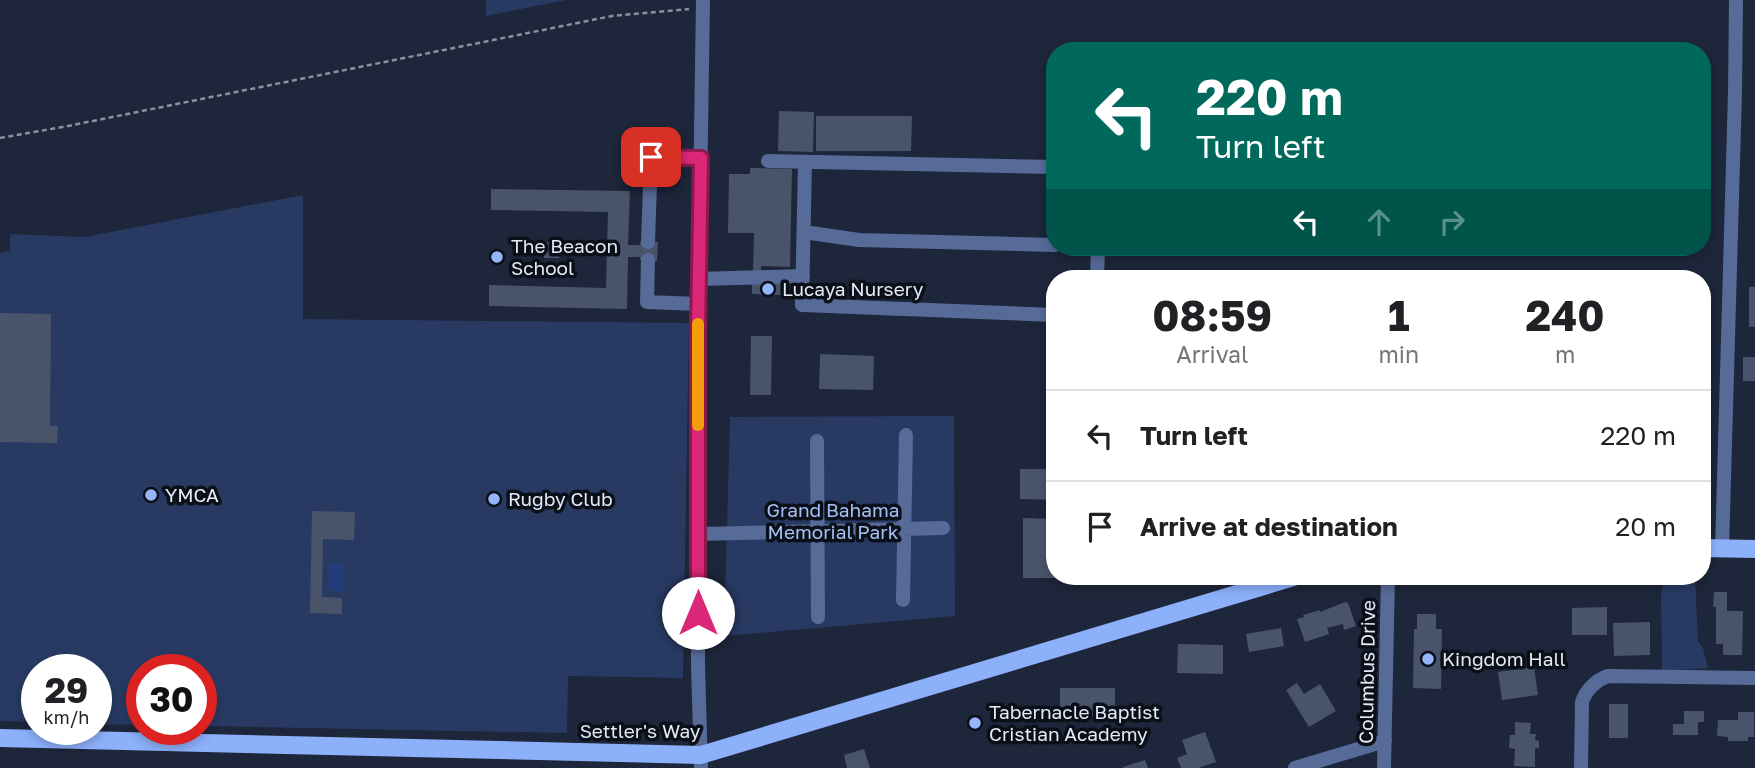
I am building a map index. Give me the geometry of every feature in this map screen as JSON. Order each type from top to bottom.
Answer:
[{"type":"main road","points":[[1711,548],[1755,549]]},
{"type":"main road","name":"Settler's Way","points":[[0,738],[701,761],[1268,585]]},
{"type":"street","points":[[1722,549],[1736,0]]},
{"type":"street","points":[[701,761],[698,534],[703,4]]},
{"type":"street","points":[[648,242],[651,157],[701,158]]},
{"type":"street","points":[[768,162],[1046,167]]},
{"type":"street","points":[[805,162],[803,305],[1046,315]]},
{"type":"street","points":[[804,232],[859,240],[1046,245]]},
{"type":"street","points":[[648,260],[647,302],[699,304]]},
{"type":"street","points":[[699,279],[803,276]]},
{"type":"street","points":[[903,600],[906,435]]},
{"type":"street","points":[[817,441],[818,617]]},
{"type":"street","points":[[698,534],[943,528]]},
{"type":"street","name":"Columbus Drive","points":[[1384,768],[1388,585]]},
{"type":"street","points":[[1581,768],[1582,702],[1600,678],[1755,677]]},
{"type":"street","points":[[1295,768],[1385,741]]},
{"type":"path","points":[[0,138],[612,16],[703,4]]},
{"type":"green space","points":[[486,0],[566,0],[486,16]]},
{"type":"green space","points":[[303,195],[303,319],[689,323],[683,678],[568,676],[567,733],[217,726],[217,654],[126,654],[126,725],[112,724],[112,654],[21,654],[21,722],[0,721],[0,253],[10,251],[10,234],[85,237]]},
{"type":"green space","name":"Grand Bahama Memorial Park","points":[[954,416],[955,616],[724,636],[730,417]]},
{"type":"green space","points":[[1663,585],[1695,585],[1698,641],[1703,648],[1708,668],[1662,671]]},
{"type":"shaded area","points":[[329,563],[344,563],[343,591],[328,590]]},
{"type":"building","points":[[779,111],[814,112],[813,152],[778,151]]},
{"type":"building","points":[[816,116],[912,116],[911,151],[816,151]]},
{"type":"building","points":[[750,168],[792,169],[790,267],[761,266],[761,273],[753,273],[754,233],[728,233],[729,174],[750,174]]},
{"type":"building","points":[[491,189],[630,191],[628,245],[658,242],[657,261],[628,257],[627,309],[489,306],[489,285],[606,288],[608,212],[491,210]]},
{"type":"building","points":[[544,242],[559,242],[559,258],[544,258]]},
{"type":"building","points":[[752,281],[781,282],[781,295],[752,294]]},
{"type":"building","points":[[1749,287],[1755,287],[1755,327],[1749,327]]},
{"type":"building","points":[[0,313],[51,314],[50,426],[58,426],[57,443],[0,442]]},
{"type":"building","points":[[751,336],[772,336],[771,395],[750,395]]},
{"type":"building","points":[[820,354],[874,356],[873,390],[819,389]]},
{"type":"building","points":[[1743,357],[1755,357],[1755,381],[1743,381]]},
{"type":"building","points":[[1020,469],[1046,469],[1046,500],[1020,499]]},
{"type":"building","points":[[312,511],[355,512],[354,540],[323,539],[322,597],[342,598],[342,614],[310,613]]},
{"type":"building","points":[[1023,518],[1046,519],[1046,578],[1023,578]]},
{"type":"building","points":[[1714,592],[1727,592],[1727,611],[1743,611],[1742,655],[1723,655],[1723,644],[1716,644]]},
{"type":"building","points":[[1348,603],[1356,626],[1344,630],[1343,624],[1327,628],[1329,634],[1305,642],[1297,619]]},
{"type":"building","points":[[1607,607],[1607,635],[1572,635],[1572,608]]},
{"type":"building","name":"Kingdom Hall","points":[[1417,614],[1436,614],[1436,629],[1442,629],[1441,689],[1413,688],[1414,629],[1417,629]]},
{"type":"building","points":[[1650,622],[1650,655],[1614,656],[1613,623]]},
{"type":"building","points":[[1281,628],[1284,646],[1249,652],[1246,634]]},
{"type":"building","points":[[1178,644],[1223,645],[1223,674],[1177,673]]},
{"type":"building","points":[[1534,667],[1538,695],[1502,700],[1498,672]]},
{"type":"building","points":[[1297,683],[1304,694],[1320,684],[1336,711],[1309,727],[1286,690]]},
{"type":"building","points":[[1060,688],[1115,688],[1115,717],[1060,716]]},
{"type":"building","points":[[1609,704],[1628,704],[1628,738],[1609,738]]},
{"type":"building","points":[[1684,711],[1704,711],[1704,722],[1698,722],[1698,735],[1673,735],[1673,724],[1684,724]]},
{"type":"building","points":[[1738,712],[1754,712],[1754,737],[1748,737],[1748,741],[1728,741],[1728,737],[1717,736],[1718,720],[1738,720]]},
{"type":"building","points":[[1515,722],[1531,723],[1530,734],[1536,734],[1535,740],[1539,741],[1539,748],[1535,748],[1535,767],[1514,766],[1515,749],[1509,748],[1510,735],[1515,735]]},
{"type":"building","points":[[1205,732],[1216,762],[1198,768],[1181,768],[1177,758],[1187,754],[1182,740]]},
{"type":"building","points":[[864,749],[870,768],[847,768],[844,755]]},
{"type":"building","points":[[1145,760],[1148,768],[1123,768],[1123,767]]},
{"type":"slow traffic","points":[[698,324],[698,425]]},
{"type":"place","name":"The Beacon School","points":[[497,257]]},
{"type":"place","name":"Lucaya Nursery","points":[[768,289]]},
{"type":"place","name":"YMCA","points":[[151,495]]},
{"type":"place","name":"Rugby Club","points":[[494,499]]},
{"type":"place","name":"Kingdom Hall","points":[[1428,659]]},
{"type":"place","name":"Tabernacle Baptist Cristian Academy","points":[[975,723]]},
{"type":"route","points":[[651,157],[701,158],[698,613]]}]
